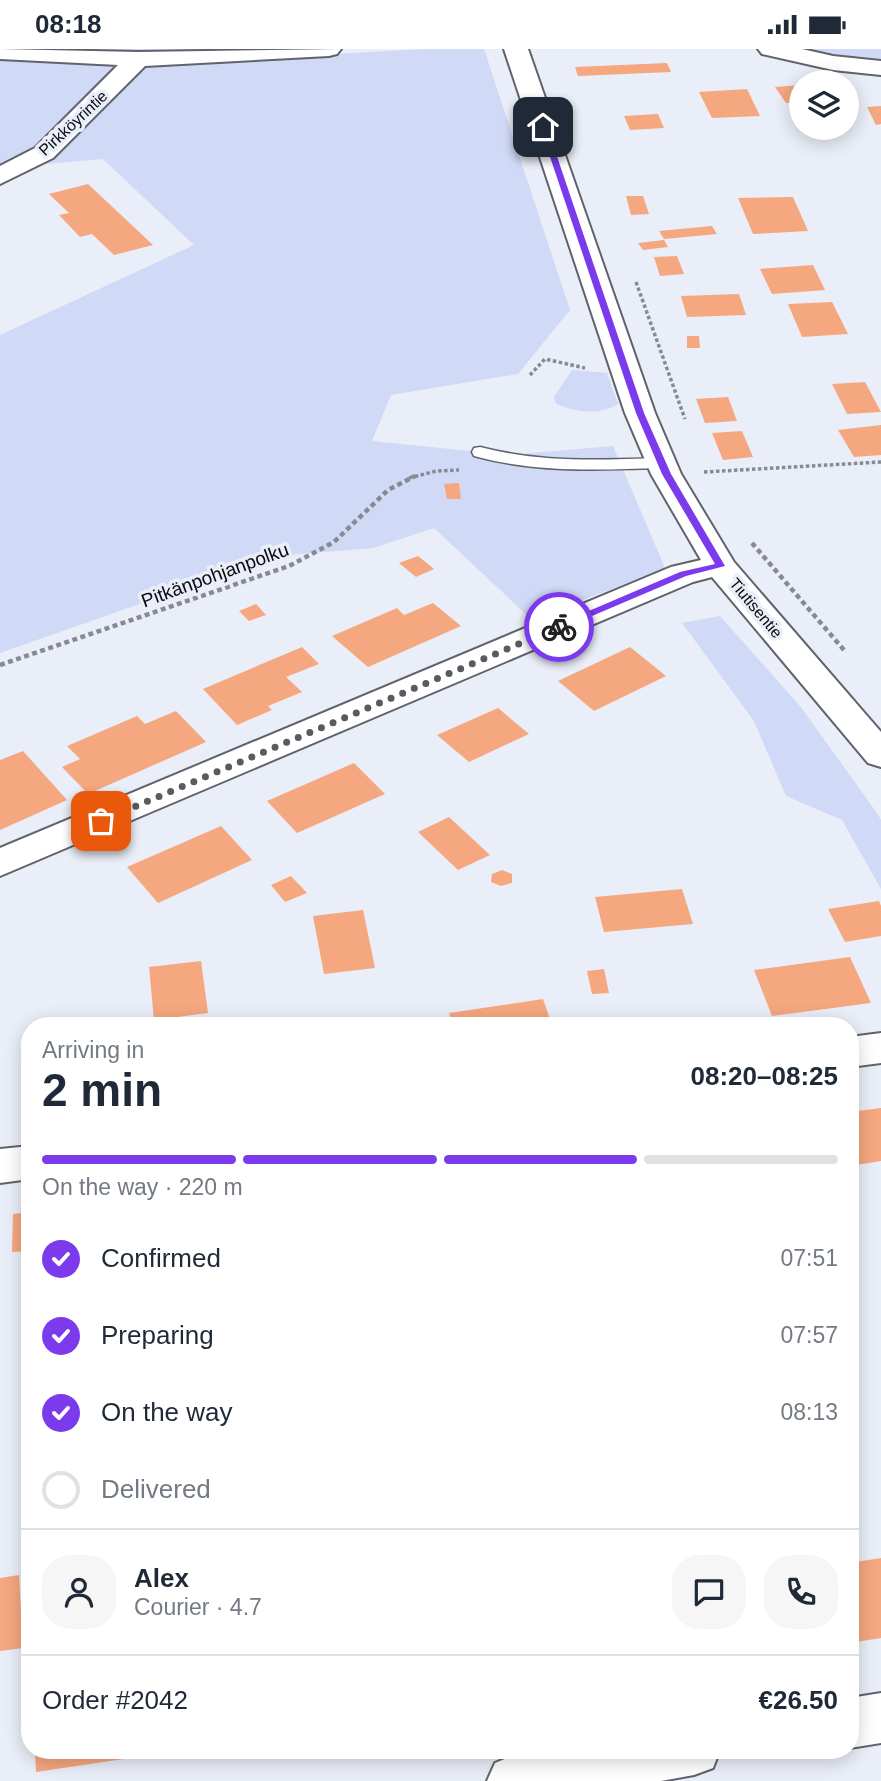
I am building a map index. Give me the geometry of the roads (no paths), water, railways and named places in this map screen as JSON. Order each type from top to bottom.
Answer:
[{"type":"street","points":[[0,52],[138,59],[329,49]]},
{"type":"street","name":"Tiutisentie","points":[[516,49],[640,413],[661,463],[720,566],[881,755]]},
{"type":"street","points":[[770,49],[833,63],[881,68]]},
{"type":"street","name":"Pirkköyrintie","points":[[0,176],[44,153],[138,59]]},
{"type":"street","points":[[0,863],[683,574],[720,566]]},
{"type":"street","points":[[859,1051],[881,1048]]},
{"type":"street","points":[[0,1166],[21,1163]]},
{"type":"street","points":[[859,1722],[881,1718]]},
{"type":"street","points":[[513,1781],[641,1759]]},
{"type":"lane","points":[[480,452],[507,462],[545,465],[661,463]]}]
